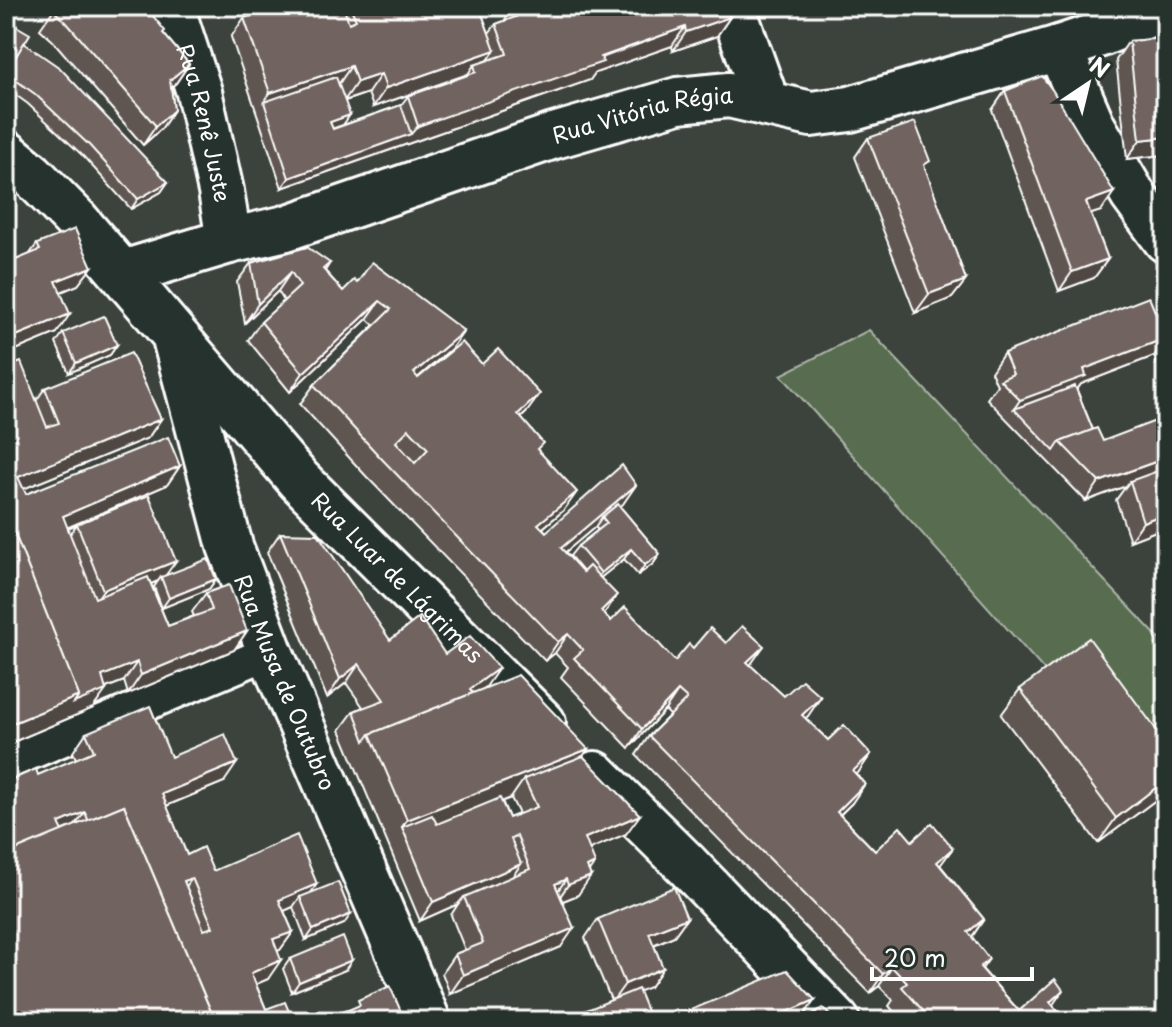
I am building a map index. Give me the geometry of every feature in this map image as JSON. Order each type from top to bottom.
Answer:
[{"type":"street","name":"Rua Renê Juste","points":[[171,6],[199,92],[229,241]]},
{"type":"street","points":[[732,6],[767,104]]},
{"type":"street","name":"Rua Vitória Régia","points":[[123,273],[229,241],[286,228],[554,136],[678,100],[729,95],[811,114],[850,109],[1059,48],[1166,7]]},
{"type":"street","points":[[1059,48],[1093,127],[1133,195],[1166,240]]},
{"type":"street","name":"Rua Luar de Lágrimas","points":[[6,153],[49,193],[123,273],[299,480],[686,864],[837,1021]]},
{"type":"street","name":"Rua Musa de Outubro","points":[[174,334],[230,546],[270,652],[428,1021]]},
{"type":"lane","points":[[6,763],[270,652]]},
{"type":"green space","points":[[869,330],[1166,646],[1166,807],[781,375]]},
{"type":"building","points":[[56,6],[145,6],[189,64],[170,80],[174,110],[156,126],[53,10]]},
{"type":"building","points":[[278,6],[343,6],[349,23],[356,20],[350,6],[479,6],[495,50],[386,88],[381,74],[357,82],[351,66],[270,93],[244,18]]},
{"type":"building","points":[[725,6],[730,17],[686,32],[685,27],[601,57],[603,62],[418,126],[408,96],[476,72],[474,65],[507,54],[496,24],[516,17],[513,8]]},
{"type":"building","points":[[6,20],[30,34],[14,60],[6,55]]},
{"type":"building","points":[[1166,38],[1166,137],[1140,140],[1129,41]]},
{"type":"building","points":[[24,43],[60,68],[168,182],[138,199],[89,145],[35,94],[6,73]]},
{"type":"building","points":[[1042,76],[1114,192],[1086,202],[1108,259],[1072,272],[1005,91]]},
{"type":"building","points":[[336,77],[350,115],[330,122],[333,129],[401,105],[411,134],[289,178],[264,102]]},
{"type":"building","points":[[915,122],[930,161],[924,165],[966,280],[929,294],[868,138]]},
{"type":"building","points":[[75,229],[92,267],[56,281],[70,314],[6,340],[6,264],[40,250],[37,244]]},
{"type":"building","points":[[307,247],[330,263],[323,269],[343,291],[354,280],[357,283],[372,262],[464,331],[414,373],[418,378],[462,342],[482,364],[498,349],[540,394],[518,414],[543,443],[537,449],[577,492],[538,524],[546,532],[622,465],[636,485],[561,548],[583,572],[589,566],[617,595],[601,611],[611,621],[625,607],[675,661],[689,644],[693,648],[710,628],[726,643],[742,626],[764,646],[747,662],[784,696],[802,680],[821,697],[802,715],[828,740],[844,725],[871,754],[853,771],[865,784],[837,812],[875,851],[900,827],[912,841],[932,823],[953,848],[937,862],[984,919],[968,932],[989,959],[980,967],[1019,1011],[1055,979],[1063,990],[1050,1002],[1066,1021],[932,1021],[902,987],[907,983],[892,967],[883,974],[649,736],[687,699],[678,691],[642,729],[574,658],[583,650],[568,634],[558,642],[314,385],[391,309],[380,301],[303,373],[261,322],[300,286],[291,272],[258,304],[251,263]],"holes":[[[409,429],[428,449],[415,463],[396,442]]]},
{"type":"building","points":[[1149,297],[1158,319],[1166,316],[1166,338],[1084,369],[1086,376],[1020,400],[1000,380],[1013,374],[1004,353]]},
{"type":"building","points":[[104,316],[117,345],[76,363],[63,333]]},
{"type":"building","points":[[131,353],[161,419],[18,477],[26,494],[168,437],[180,466],[63,516],[95,598],[148,577],[168,626],[212,610],[206,593],[229,585],[247,631],[141,675],[137,662],[102,676],[106,690],[74,703],[79,696],[14,532],[6,536],[6,368],[21,362],[47,427],[59,423],[45,388]]},
{"type":"building","points":[[1075,386],[1093,430],[1060,442],[1054,451],[1014,409]]},
{"type":"building","points":[[1166,417],[1166,458],[1099,482],[1060,442],[1097,428],[1103,441]]},
{"type":"building","points":[[1166,468],[1166,513],[1143,522],[1130,481]]},
{"type":"building","points":[[149,495],[176,561],[103,590],[77,524]]},
{"type":"building","points":[[618,504],[660,554],[645,565],[631,549],[601,573],[578,546],[607,523],[602,517]]},
{"type":"building","points":[[14,532],[79,696],[6,726],[6,536]]},
{"type":"building","points":[[280,533],[318,534],[390,640],[420,617],[445,654],[470,636],[499,668],[470,689],[473,693],[370,734],[365,741],[354,711],[384,700],[359,664],[340,679]]},
{"type":"building","points":[[208,559],[216,579],[169,598],[161,577]]},
{"type":"building","points":[[1089,638],[1166,743],[1166,780],[1116,818],[1020,689]]},
{"type":"building","points":[[518,675],[588,749],[407,820],[370,734]]},
{"type":"building","points":[[150,706],[171,757],[225,734],[237,763],[162,794],[187,855],[203,847],[213,871],[297,835],[317,884],[279,900],[293,932],[273,939],[281,960],[251,973],[266,1009],[285,1002],[293,1021],[215,1021],[124,805],[88,820],[85,812],[59,823],[63,831],[6,854],[6,782],[36,769],[38,775],[94,751],[86,733]],"holes":[[[192,878],[213,927],[204,930],[184,881]]]},
{"type":"building","points":[[583,756],[640,815],[585,838],[595,863],[587,867],[591,876],[568,885],[566,879],[555,884],[574,928],[463,975],[455,954],[483,943],[464,897],[530,869],[517,836],[511,839],[521,864],[433,902],[402,827],[432,815],[437,824],[500,798],[509,818],[537,807],[524,779]]},
{"type":"building","points":[[124,805],[215,1021],[14,1021],[6,1000],[6,854]]},
{"type":"building","points":[[338,882],[351,914],[313,930],[300,897]]},
{"type":"building","points":[[674,887],[687,918],[649,933],[663,968],[625,984],[598,919]]},
{"type":"building","points":[[343,937],[352,960],[299,982],[290,959]]},
{"type":"building","points":[[787,970],[815,1000],[767,1021],[684,1021],[681,1014]]},
{"type":"building","points":[[390,986],[405,1021],[323,1021],[360,1005],[358,1000]]},
{"type":"building","points":[[638,989],[651,1021],[560,1021]]},
{"type":"building","points":[[823,1008],[835,1021],[800,1021]]}]
